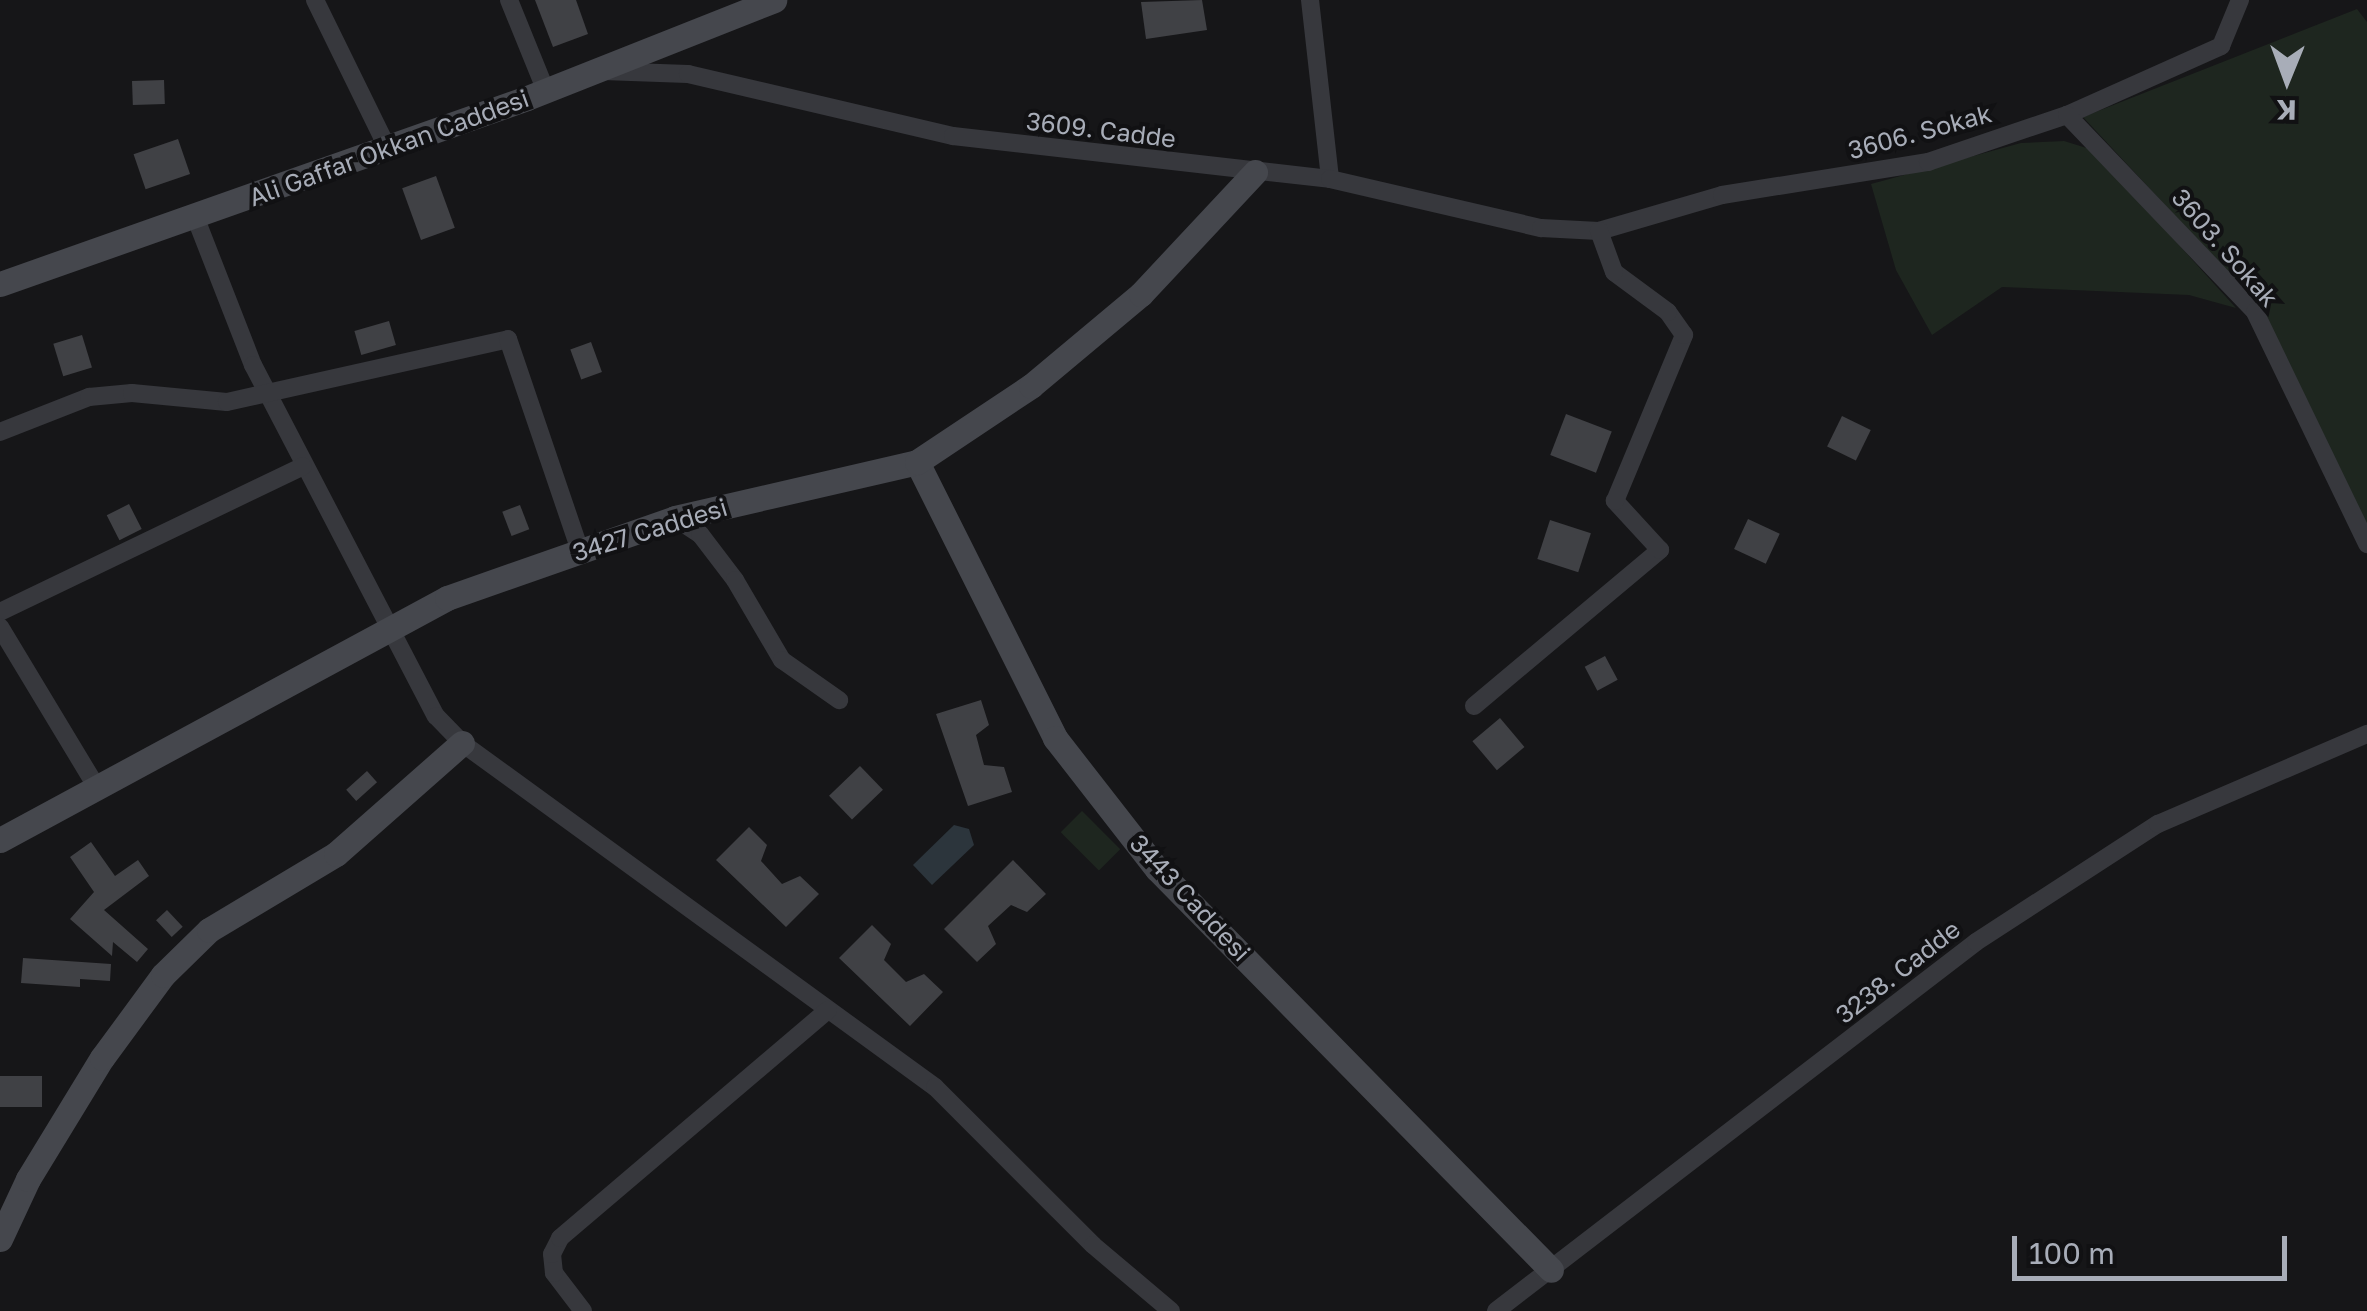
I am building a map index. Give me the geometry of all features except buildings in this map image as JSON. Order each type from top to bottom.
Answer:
[{"type":"street","points":[[315,0],[388,149]]},
{"type":"street","points":[[509,0],[546,91]]},
{"type":"street","name":"Ali Gaffar Okkan Caddesi","points":[[0,284],[196,219],[388,149],[774,0]]},
{"type":"street","points":[[1310,0],[1330,180]]},
{"type":"street","name":"3606. Sokak","points":[[1600,231],[1722,195],[1928,162],[2068,115],[2221,46],[2232,29],[2240,0]]},
{"type":"street","name":"3609. Cadde","points":[[598,71],[688,74],[954,136],[1330,180],[1541,228],[1600,231]]},
{"type":"street","name":"3603. Sokak","points":[[2068,115],[2255,312],[2367,544]]},
{"type":"street","name":"3427 Caddesi","points":[[0,840],[447,598],[675,518],[918,462],[1031,386],[1141,294],[1255,172]]},
{"type":"street","points":[[196,219],[267,393],[436,716],[462,743],[935,1087],[1093,1245],[1171,1311]]},
{"type":"street","points":[[1474,706],[1660,550],[1615,501],[1684,335],[1668,312],[1614,272],[1600,231]]},
{"type":"street","points":[[0,432],[90,397],[132,393],[227,402],[508,339],[580,551]]},
{"type":"street","name":"3443 Caddesi","points":[[918,462],[1056,738],[1158,869],[1550,1270]]},
{"type":"street","points":[[0,612],[303,466]]},
{"type":"street","points":[[675,518],[700,534],[735,580],[782,660],[839,700]]},
{"type":"street","points":[[0,627],[96,786]]},
{"type":"street","name":"3238. Cadde","points":[[1496,1311],[1976,942],[2158,824],[2367,734]]},
{"type":"street","points":[[0,1239],[28,1179],[102,1058],[162,975],[209,930],[336,854],[462,743]]},
{"type":"street","points":[[583,1311],[554,1273],[552,1254],[560,1238],[828,1010]]},
{"type":"shaded area","points":[[2357,9],[2367,22],[2367,525],[2261,308],[2083,117]]},
{"type":"shaded area","points":[[2064,141],[2093,150],[2236,308],[2189,295],[2002,287],[1932,335],[1896,270],[1871,184],[2021,143]]},
{"type":"shaded area","points":[[1082,811],[1120,849],[1099,870],[1061,832]]},
{"type":"shaded area","points":[[954,825],[969,829],[974,845],[932,885],[913,865]]}]
